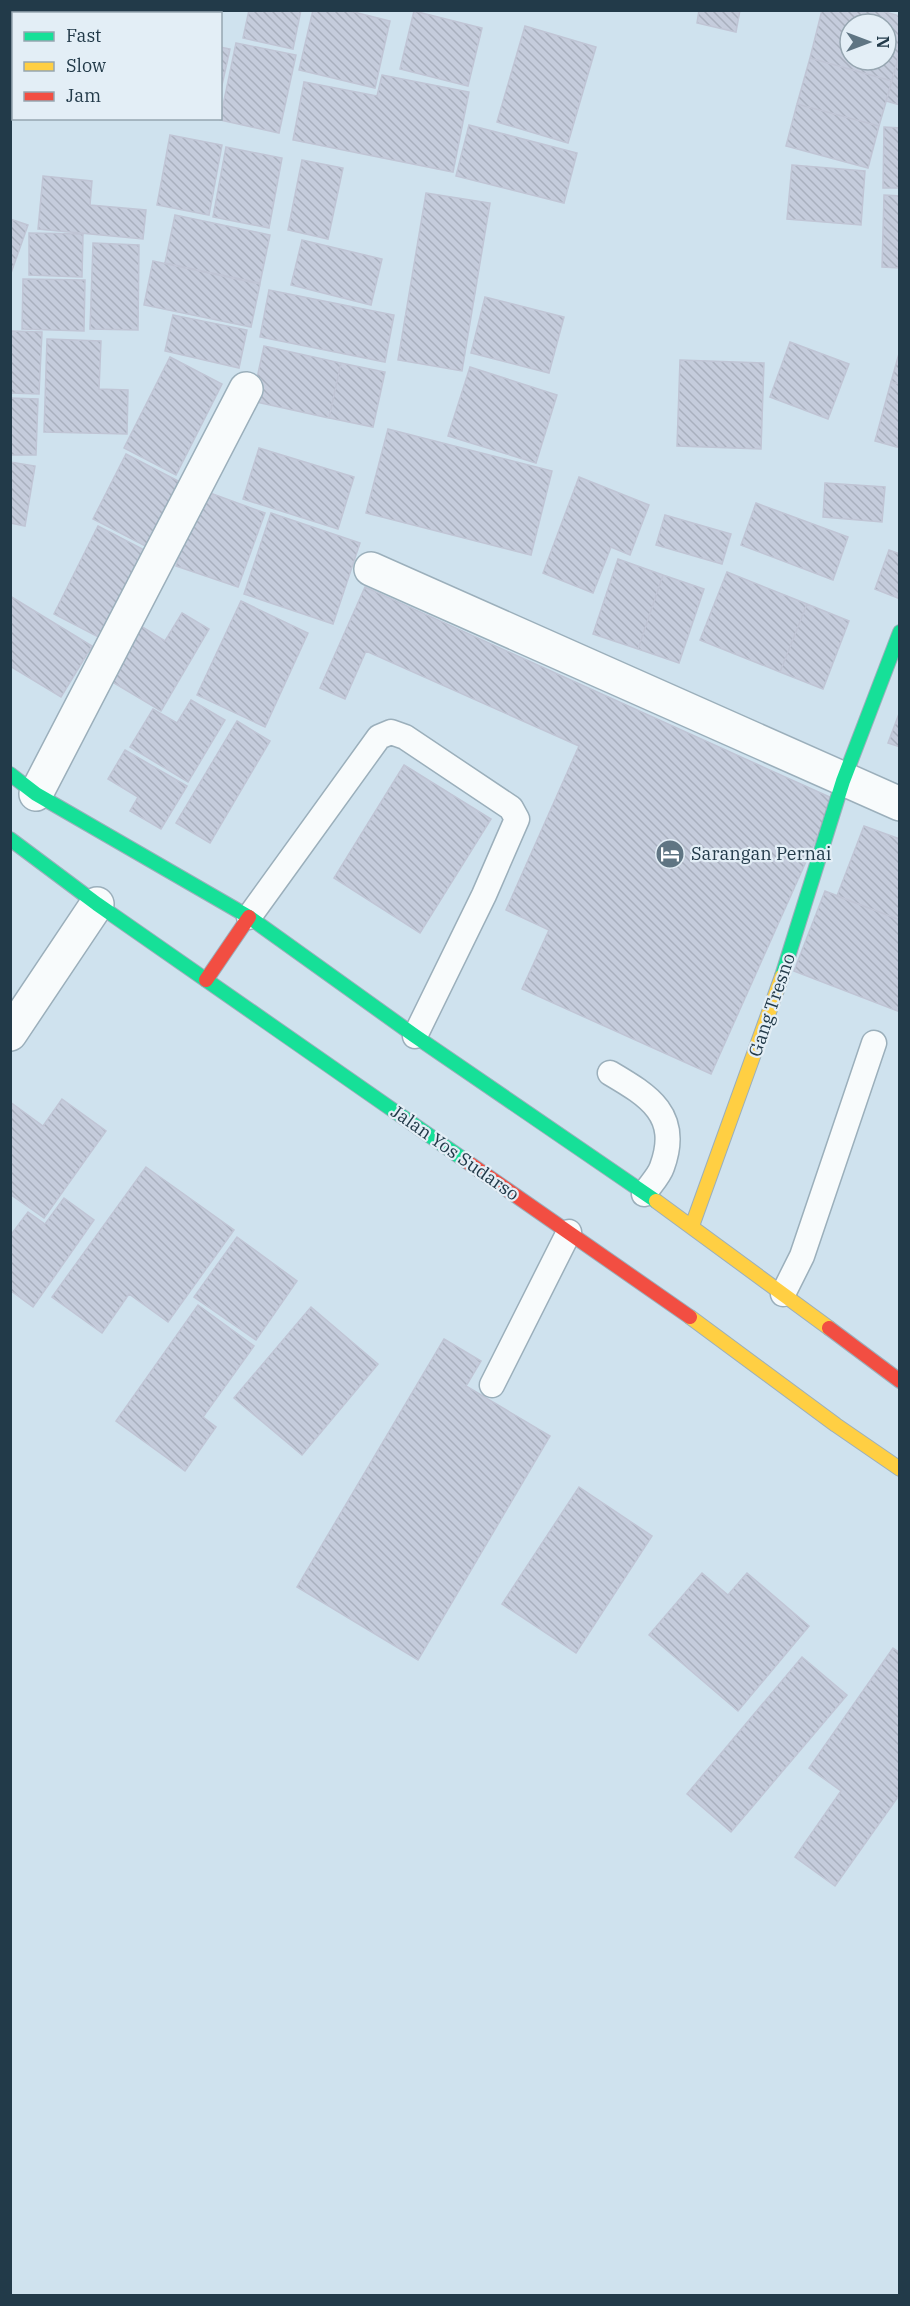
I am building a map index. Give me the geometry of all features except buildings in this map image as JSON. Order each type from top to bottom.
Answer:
[{"type":"main road","name":"Gang Tresno","points":[[692,1226],[772,1008],[843,781],[900,632]]},
{"type":"main road","points":[[10,774],[36,794],[249,916],[268,932],[415,1036],[692,1226],[900,1381]]},
{"type":"main road","name":"Jalan Yos Sudarso","points":[[10,839],[98,904],[686,1314],[836,1425],[900,1469]]},
{"type":"main road","points":[[207,980],[249,916]]},
{"type":"street","points":[[36,794],[246,389]]},
{"type":"street","points":[[371,569],[843,781],[900,804]]},
{"type":"street","points":[[10,1034],[98,904]]},
{"type":"lane","points":[[249,916],[379,737],[391,732],[405,737],[511,808],[517,819],[484,895],[415,1036]]},
{"type":"lane","points":[[783,1294],[802,1256],[874,1043]]},
{"type":"lane","points":[[610,1073],[636,1088],[657,1106],[669,1131],[662,1168],[644,1194]]},
{"type":"lane","points":[[492,1385],[569,1232]]},
{"type":"traffic: fast","points":[[782,976],[843,781],[900,632]]},
{"type":"traffic: fast","points":[[10,774],[36,794],[249,917],[415,1036],[656,1201]]},
{"type":"traffic: fast","points":[[10,839],[97,904],[466,1161]]},
{"type":"traffic: slow","points":[[692,1226],[782,976]]},
{"type":"traffic: slow","points":[[656,1201],[829,1328]]},
{"type":"traffic: slow","points":[[690,1317],[836,1425],[900,1469]]},
{"type":"traffic: jam","points":[[206,980],[249,917]]},
{"type":"traffic: jam","points":[[466,1161],[690,1317]]},
{"type":"traffic: jam","points":[[829,1328],[900,1381]]},
{"type":"place","name":"Sarangan Pernai","points":[[670,854]]}]
